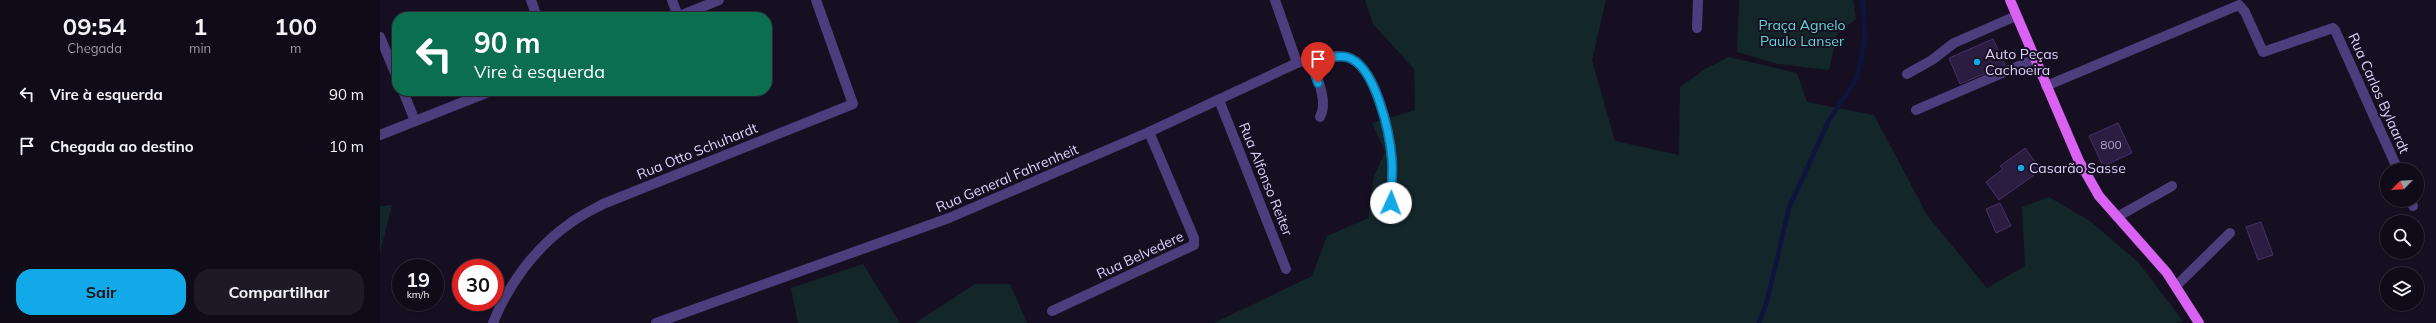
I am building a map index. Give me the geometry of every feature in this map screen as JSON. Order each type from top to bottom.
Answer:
[{"type":"main road","points":[[2010,0],[2079,161],[2100,196],[2167,273],[2199,323]]},
{"type":"street","points":[[531,0],[536,12]]},
{"type":"street","points":[[672,0],[676,12]]},
{"type":"street","points":[[689,12],[719,0]]},
{"type":"street","name":"Rua Otto Schuhardt","points":[[493,323],[514,283],[542,248],[568,224],[603,204],[853,104],[816,0]]},
{"type":"street","points":[[1275,0],[1297,63]]},
{"type":"street","points":[[1697,28],[1698,0]]},
{"type":"street","name":"Rua Carlos Bylaardt","points":[[2046,86],[2239,5],[2245,12],[2263,52],[2333,28],[2335,30],[2395,163]]},
{"type":"street","points":[[1907,74],[1932,60],[1954,43],[2016,16]]},
{"type":"street","points":[[380,37],[392,66]]},
{"type":"street","name":"Rua General Fahrenheit","points":[[656,323],[949,218],[1149,132],[1297,63],[1310,60],[1347,58],[1357,63],[1368,75],[1380,105],[1388,133],[1392,161],[1391,203]]},
{"type":"street","points":[[1916,110],[2035,59]]},
{"type":"street","points":[[1310,60],[1322,98],[1323,112],[1320,117]]},
{"type":"street","points":[[405,96],[415,121]]},
{"type":"street","points":[[380,135],[478,96]]},
{"type":"street","name":"Rua Alfonso Reiter","points":[[1219,100],[1286,269]]},
{"type":"street","name":"Rua Belvedere","points":[[1052,312],[1194,245],[1194,238],[1149,132]]},
{"type":"street","points":[[2117,217],[2172,186]]},
{"type":"street","points":[[2176,286],[2230,233]]},
{"type":"green space","points":[[1365,0],[1606,0],[1592,60],[1615,141],[1679,155],[1680,87],[1705,69],[1729,57],[1797,73],[1807,102],[1874,115],[1927,215],[1987,288],[2025,266],[2022,207],[2049,197],[2090,221],[2138,262],[2183,321],[2176,323],[1214,323],[1312,276],[1327,236],[1368,218],[1374,176],[1385,152],[1372,123],[1415,110],[1414,69],[1373,24]]},
{"type":"green space","name":"Praça Agnelo Paulo Lanser","points":[[1739,0],[1853,0],[1856,19],[1837,34],[1829,70],[1778,64],[1737,52]]},
{"type":"green space","points":[[392,205],[380,253],[380,206]]},
{"type":"green space","points":[[863,264],[900,323],[798,323],[791,288]]},
{"type":"green space","points":[[975,284],[1010,284],[1027,323],[915,323]]},
{"type":"building","name":"Auto Peças Cachoeira","points":[[1993,39],[2005,65],[1960,84],[1949,58]]},
{"type":"building","points":[[2118,123],[2132,153],[2103,166],[2089,136]]},
{"type":"building","name":"Casarão Sasse","points":[[2025,148],[2041,170],[1999,200],[1986,182],[2003,169],[2000,166]]},
{"type":"building","points":[[2000,203],[2011,226],[1996,233],[1986,209]]},
{"type":"building","points":[[2261,222],[2273,255],[2258,260],[2246,227]]},
{"type":"waterway","points":[[1759,323],[1767,301],[1789,208],[1829,120],[1857,78],[1865,39],[1863,0]]},
{"type":"place","name":"Auto Peças Cachoeira","points":[[1977,62]]},
{"type":"place","name":"Casarão Sasse","points":[[2021,168]]},
{"type":"route","points":[[1318,83],[1310,60],[1335,57],[1347,58],[1357,63],[1368,75],[1380,105],[1388,133],[1392,161],[1391,203]]}]
